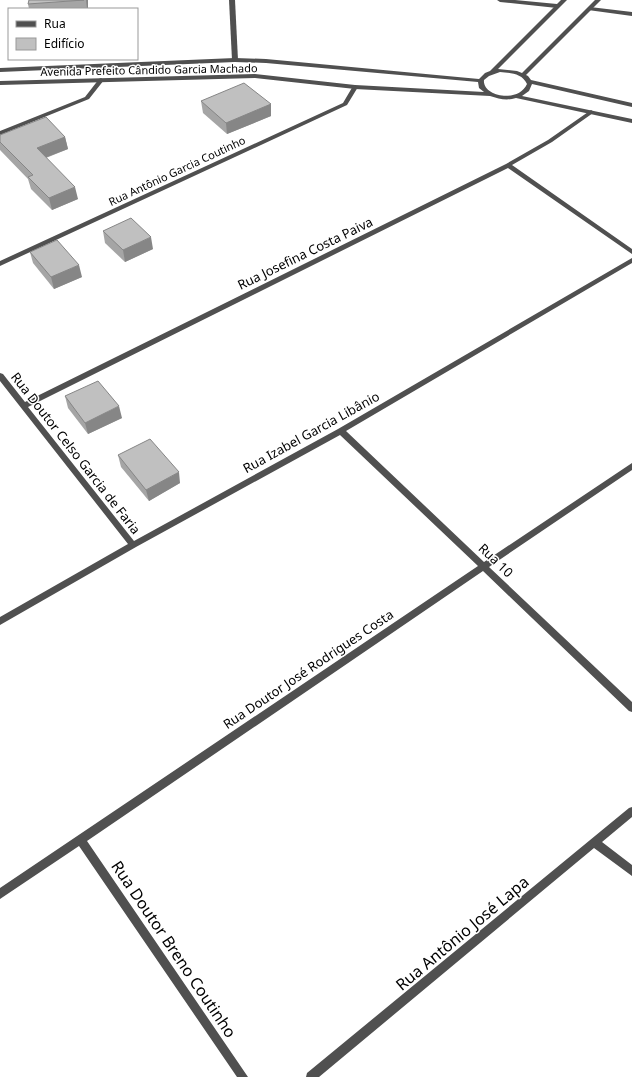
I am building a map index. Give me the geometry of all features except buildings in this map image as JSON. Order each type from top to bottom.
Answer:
[{"type":"street","points":[[232,0],[234,60]]},
{"type":"street","points":[[500,0],[557,6]]},
{"type":"street","points":[[490,94],[481,85],[483,76],[493,71],[564,0]]},
{"type":"street","points":[[523,75],[598,0]]},
{"type":"street","points":[[590,9],[632,14]]},
{"type":"street","name":"Avenida Prefeito Cândido Garcia Machado","points":[[0,70],[234,60],[266,61],[481,80]]},
{"type":"street","points":[[493,71],[508,70],[523,75],[530,82],[632,105]]},
{"type":"street","name":"Avenida Prefeito Cândido Garcia Machado","points":[[0,83],[255,76],[355,88],[490,94],[502,98],[516,97],[632,121]]},
{"type":"street","points":[[0,133],[87,98],[101,80]]},
{"type":"street","points":[[516,97],[528,91],[530,82]]},
{"type":"street","name":"Rua Antônio Garcia Coutinho","points":[[0,264],[345,104],[355,88]]},
{"type":"street","name":"Rua Josefina Costa Paiva","points":[[24,406],[508,165],[550,141],[591,112]]},
{"type":"street","points":[[508,165],[632,252]]},
{"type":"street","name":"Rua Izabel Garcia Libânio","points":[[0,621],[133,545],[341,431],[632,260]]},
{"type":"street","name":"Rua Doutor Celso Garcia de Faria","points":[[0,376],[133,545]]},
{"type":"street","name":"Rua 10","points":[[341,431],[632,708]]},
{"type":"street","name":"Rua Doutor José Rodrigues Costa","points":[[0,894],[632,466]]},
{"type":"street","name":"Rua Antônio José Lapa","points":[[311,1077],[632,811]]},
{"type":"street","name":"Rua Doutor Breno Coutinho","points":[[80,839],[243,1077]]},
{"type":"street","points":[[595,843],[632,871]]}]
